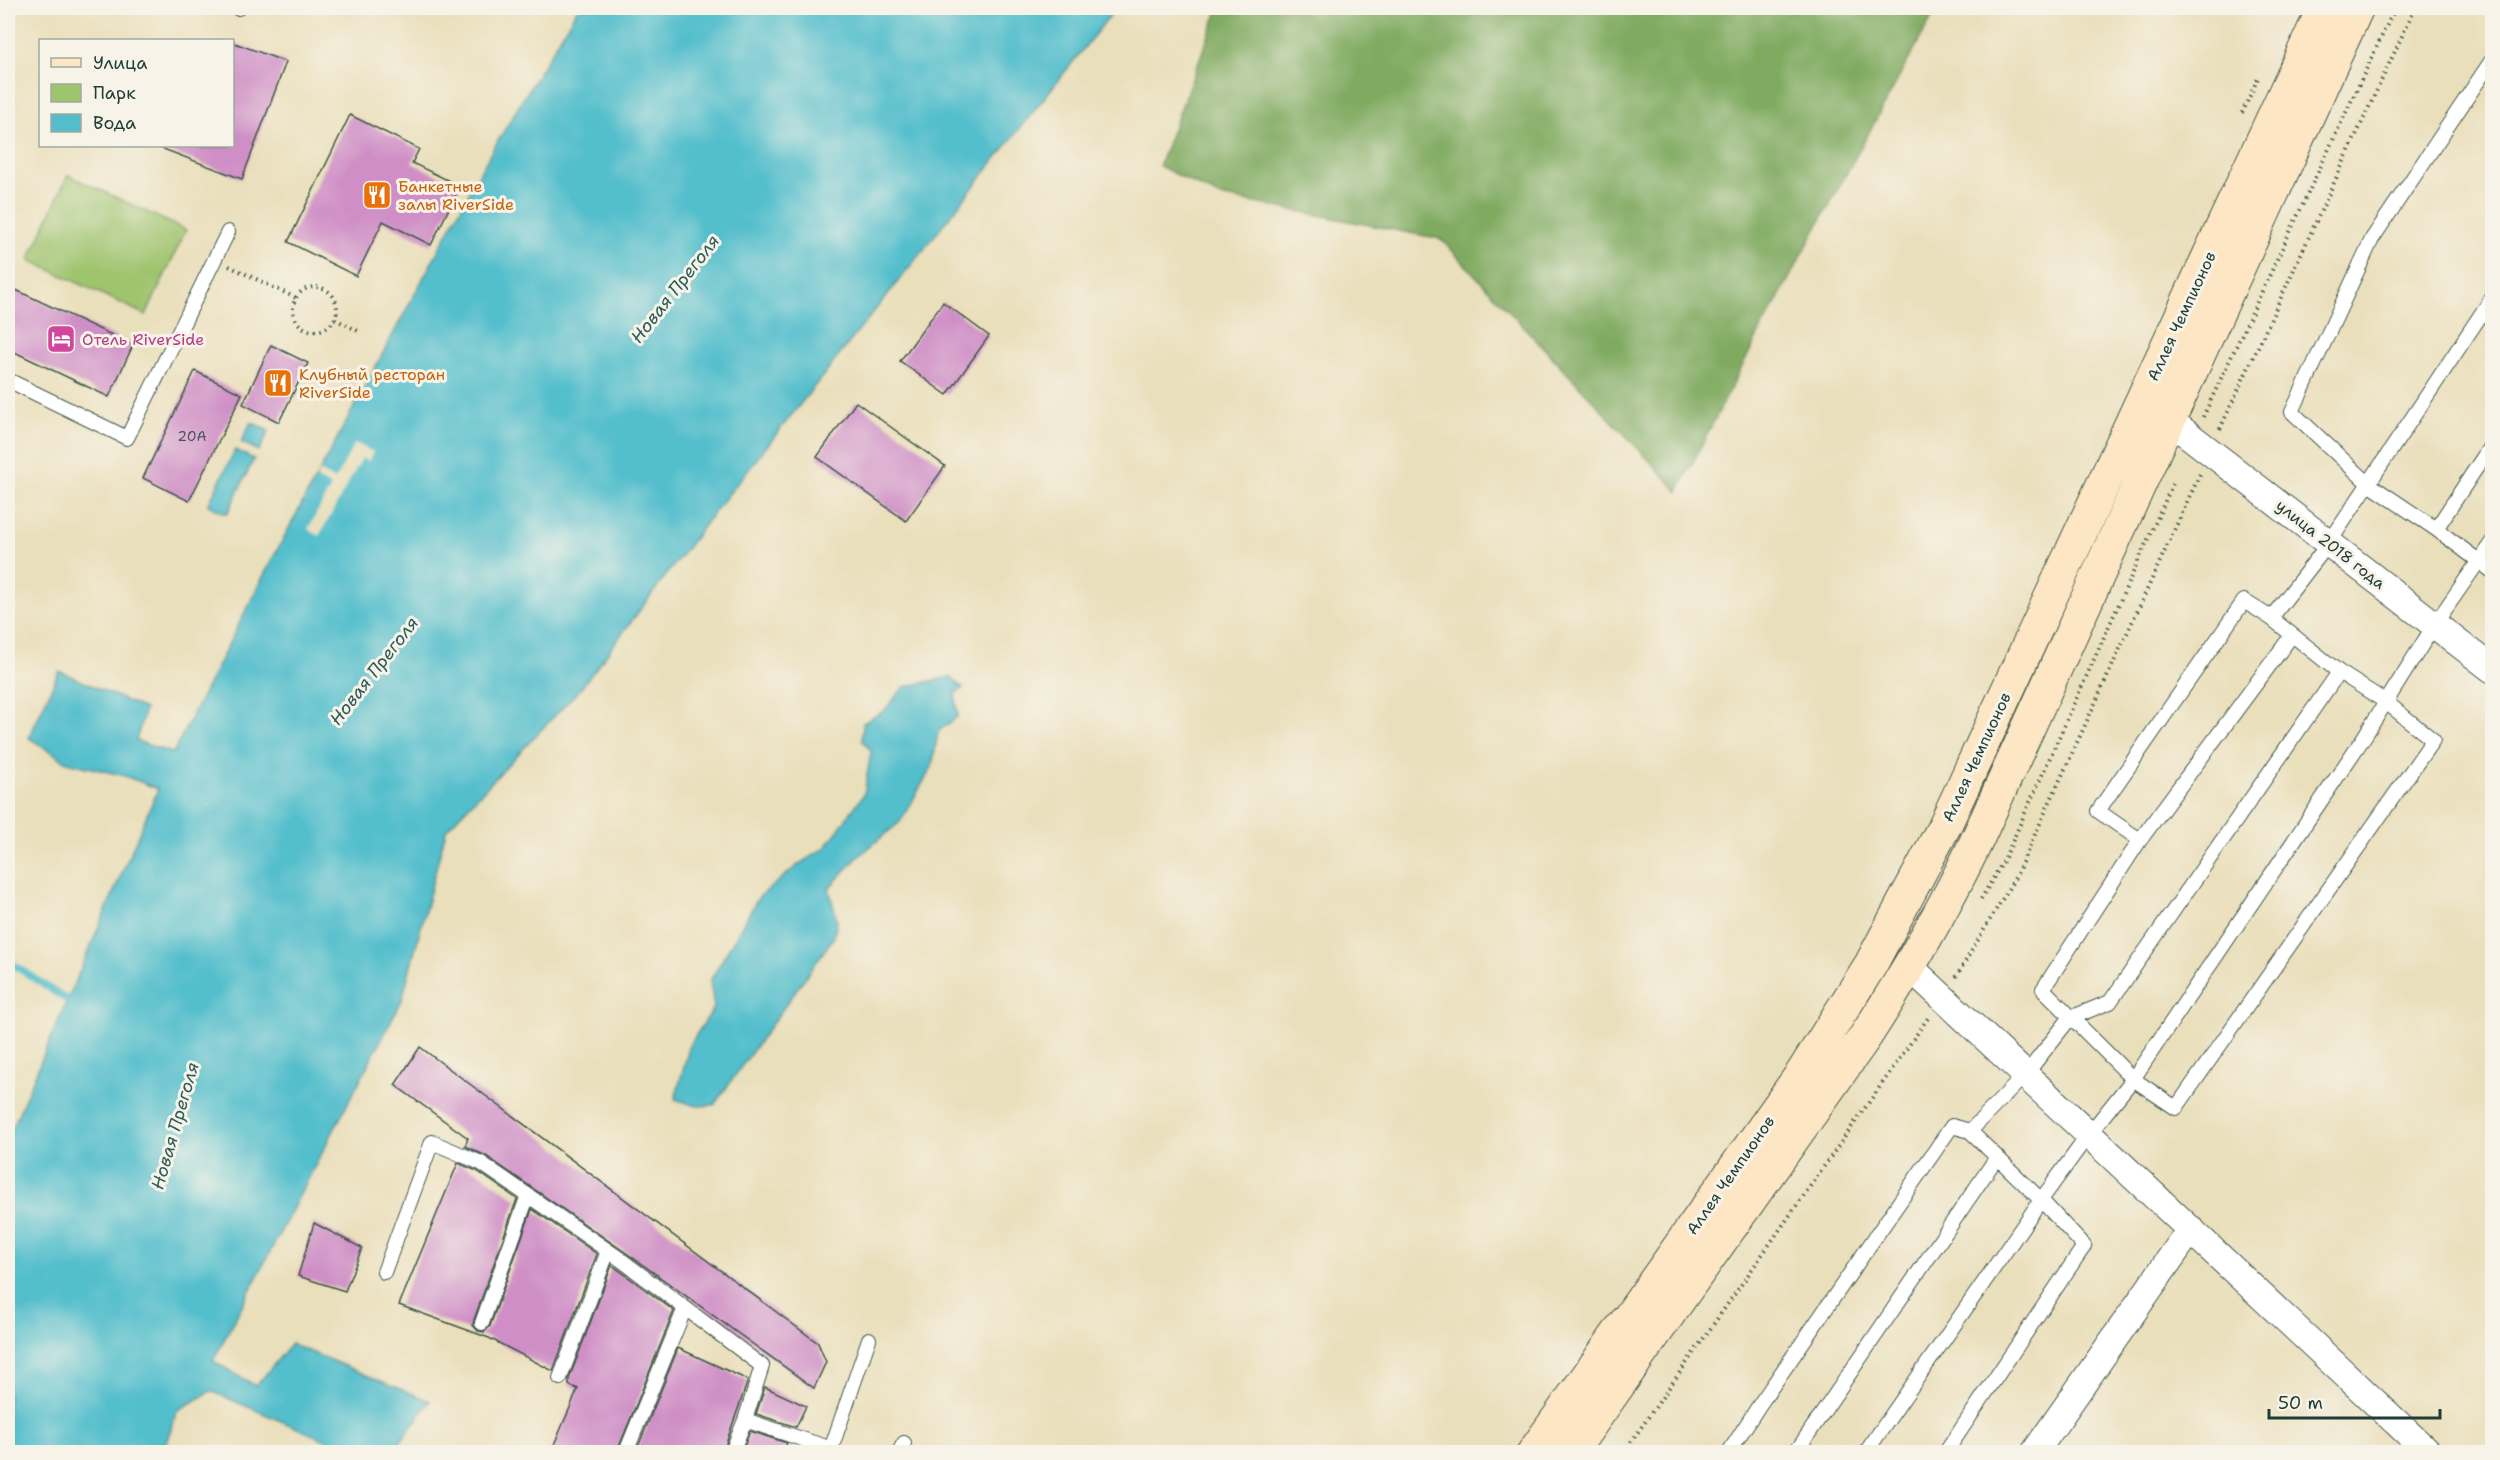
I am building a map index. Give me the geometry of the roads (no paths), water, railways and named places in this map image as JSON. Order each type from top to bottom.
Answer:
[{"type":"main road","name":"Аллея Чемпионов","points":[[1534,1452],[1803,1072],[1894,925],[1945,825],[2324,8]]},
{"type":"main road","name":"Аллея Чемпионов","points":[[1572,1452],[1835,1081],[1910,967],[1939,916],[1977,840],[2357,8]]},
{"type":"street","name":"улица 2018 года","points":[[2169,420],[2493,669]]},
{"type":"street","points":[[1910,967],[2428,1452]]},
{"type":"street","points":[[2035,1452],[2191,1229]]},
{"type":"lane","points":[[2493,60],[2372,239],[2292,412],[2369,484],[2436,529],[2493,572]]},
{"type":"lane","points":[[8,380],[127,438],[228,232]]},
{"type":"lane","points":[[2271,618],[2329,543],[2493,298]]},
{"type":"lane","points":[[2436,529],[2493,444]]},
{"type":"lane","points":[[1866,1452],[2041,1200],[2133,1079],[2386,702],[2435,624],[2493,542]]},
{"type":"lane","points":[[2140,840],[2098,812],[2244,601],[2271,618],[2339,672],[2386,702],[2433,740],[2176,1108],[2133,1079],[2043,989],[2140,840],[2292,635]]},
{"type":"lane","points":[[1970,1131],[2026,1074],[2070,1018],[2110,1002],[2339,672]]},
{"type":"lane","points":[[1730,1452],[1760,1404],[1952,1126],[1970,1131],[2041,1200],[2084,1246],[1946,1452]]},
{"type":"lane","points":[[384,1272],[432,1142],[481,1163],[608,1251],[762,1366],[732,1452]]},
{"type":"lane","points":[[1796,1452],[1997,1157]]},
{"type":"lane","points":[[482,1323],[528,1195]]},
{"type":"lane","points":[[560,1378],[608,1251]]},
{"type":"lane","points":[[626,1452],[685,1308]]},
{"type":"lane","points":[[745,1420],[831,1451],[868,1339]]},
{"type":"water","name":"Новая Преголя","points":[[578,8],[1116,8],[708,520],[581,688],[446,830],[402,1000],[213,1361],[256,1386],[291,1344],[430,1401],[393,1452],[353,1452],[211,1391],[177,1411],[163,1452],[8,1452],[8,1138],[158,789],[125,776],[67,762],[29,738],[59,671],[145,709],[136,741],[173,753],[268,567],[490,154]]},
{"type":"water","points":[[251,422],[269,431],[259,451],[241,442]]},
{"type":"water","points":[[235,450],[254,459],[227,514],[208,505]]},
{"type":"water","points":[[950,677],[963,688],[955,694],[958,716],[938,732],[932,767],[900,822],[859,856],[829,888],[837,921],[834,937],[714,1105],[696,1106],[675,1099],[690,1044],[714,1008],[710,981],[758,898],[799,864],[826,847],[864,794],[871,751],[862,740],[863,723],[884,711],[904,687]]},
{"type":"waterway","points":[[8,961],[67,1000]]},
{"type":"place","name":"Банкетные залы RiverSide","points":[[377,195]]},
{"type":"place","name":"Отель RiverSide","points":[[61,339]]},
{"type":"place","name":"Клубный ресторан RiverSide","points":[[278,383]]}]
